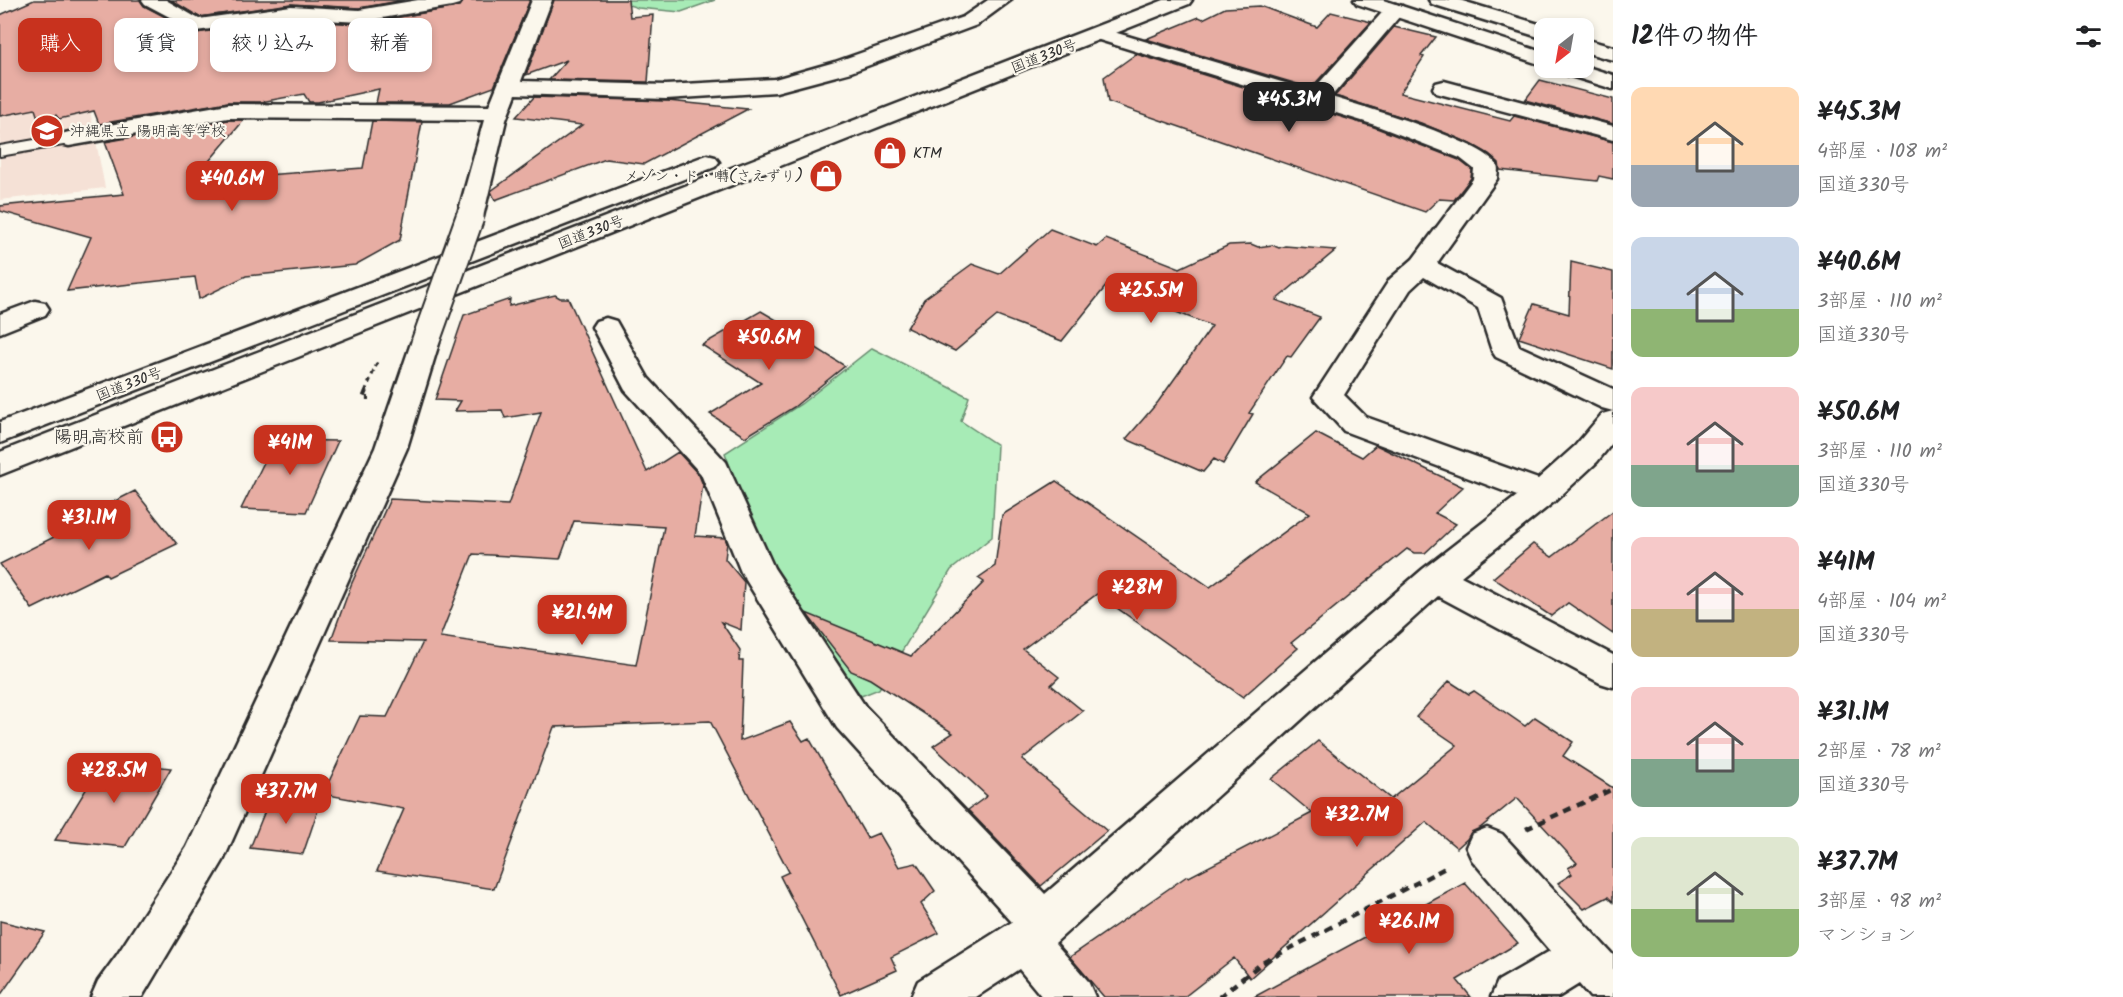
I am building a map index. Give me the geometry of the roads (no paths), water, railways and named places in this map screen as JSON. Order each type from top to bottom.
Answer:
[{"type":"main road","points":[[153,0],[196,25],[291,12],[358,16],[452,0]]},
{"type":"main road","points":[[114,997],[133,971],[202,861],[392,448],[425,343],[470,216],[498,113],[542,0]]},
{"type":"main road","points":[[507,87],[666,92],[776,85],[843,68],[970,21],[1001,0]]},
{"type":"main road","name":"国道330号","points":[[0,433],[1133,0]]},
{"type":"main road","name":"国道330号","points":[[0,464],[1182,0]]},
{"type":"main road","points":[[1364,0],[1534,56]]},
{"type":"main road","points":[[1439,0],[1534,30]]},
{"type":"main road","points":[[1316,99],[1395,10]]},
{"type":"main road","points":[[1100,34],[1383,120],[1468,153],[1486,167],[1485,179],[1422,265],[1400,285],[1329,397],[1355,424],[1543,493]]},
{"type":"main road","points":[[1594,66],[1613,82]]},
{"type":"main road","points":[[1444,88],[1613,133]]},
{"type":"main road","points":[[69,139],[228,111],[387,114],[498,113]]},
{"type":"main road","points":[[1422,265],[1491,304],[1506,351],[1613,401]]},
{"type":"main road","points":[[0,325],[35,309]]},
{"type":"main road","points":[[606,327],[636,383],[715,470],[758,572],[851,717],[1034,932],[1072,997]]},
{"type":"main road","points":[[934,997],[1034,932],[1435,578],[1543,493],[1586,454],[1613,421]]},
{"type":"main road","points":[[1435,578],[1613,672]]},
{"type":"main road","points":[[1487,847],[1598,973],[1514,997]]},
{"type":"lane","points":[[2,150],[69,139]]},
{"type":"place","name":"沖縄県立 陽明高等学校","points":[[47,131]]},
{"type":"place","name":"KTM","points":[[890,153]]},
{"type":"place","name":"メゾン・ド・囀(さえずり)","points":[[826,176]]},
{"type":"place","name":"陽明高校前","points":[[167,437]]}]
